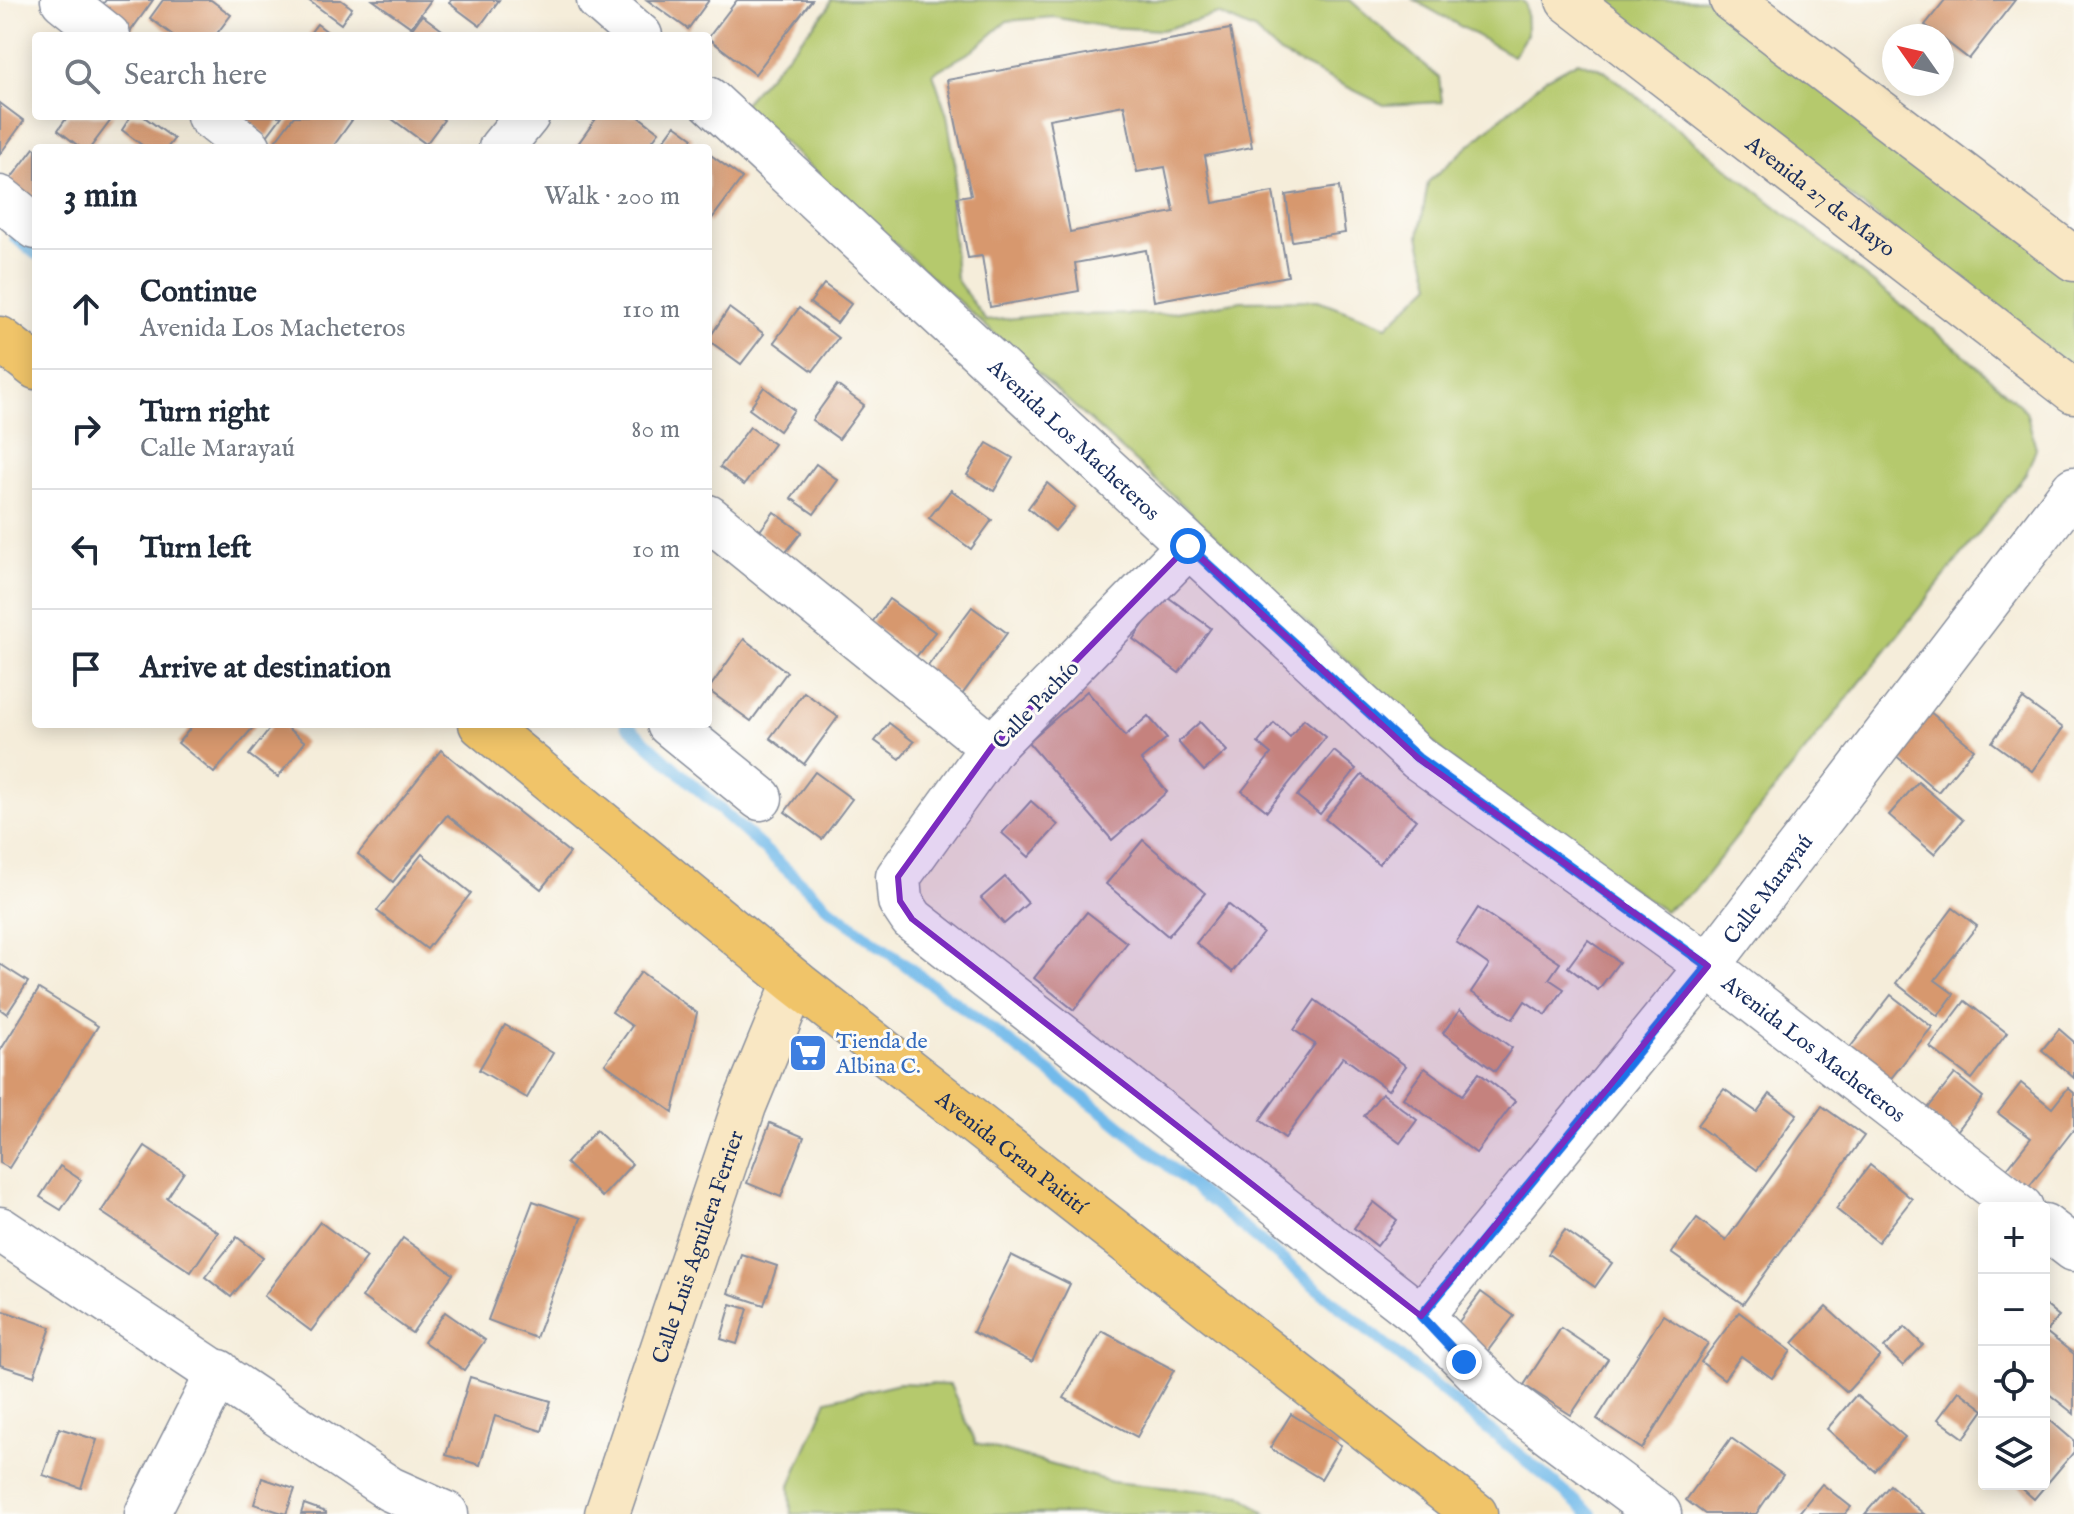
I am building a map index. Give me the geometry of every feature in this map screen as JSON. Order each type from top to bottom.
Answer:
[{"type":"main road","name":"Avenida 27 de Mayo","points":[[1568,0],[2074,391]]},
{"type":"main road","points":[[1732,0],[2074,259]]},
{"type":"main road","points":[[0,339],[32,364]]},
{"type":"main road","name":"Avenida Gran Paitití","points":[[486,728],[795,982],[1475,1514]]},
{"type":"main road","name":"Calle Luis Aguilera Ferrier","points":[[607,1514],[744,1106],[795,982]]},
{"type":"street","points":[[63,0],[103,32]]},
{"type":"street","name":"Avenida Los Macheteros","points":[[712,103],[1418,758],[1708,966],[2013,1202]]},
{"type":"street","points":[[214,120],[244,144]]},
{"type":"street","points":[[504,144],[524,120]]},
{"type":"street","points":[[0,198],[32,224]]},
{"type":"street","name":"Calle Marayaú","points":[[1421,1316],[1708,966],[2074,489]]},
{"type":"street","points":[[712,520],[992,747]]},
{"type":"street","name":"Calle Pachío","points":[[1188,546],[992,747],[898,877],[900,901],[912,919],[1421,1316]]},
{"type":"street","points":[[674,728],[760,798]]},
{"type":"street","points":[[0,1229],[219,1372],[267,1409],[390,1489],[446,1514]]},
{"type":"street","points":[[2050,1231],[2074,1249]]},
{"type":"street","points":[[1421,1316],[1503,1398],[1659,1514]]},
{"type":"street","points":[[147,1514],[219,1372]]},
{"type":"highlighted area","points":[[1188,546],[1418,758],[1708,966],[1421,1316],[912,919],[900,901],[898,877],[992,747]]},
{"type":"green space","points":[[831,0],[1350,0],[1439,78],[1442,102],[1384,105],[1280,54],[1254,30],[1218,14],[1162,30],[1106,27],[1054,17],[1007,21],[972,51],[933,73],[947,115],[956,169],[951,210],[956,279],[986,321],[1044,315],[1164,314],[1241,301],[1318,300],[1387,326],[1431,284],[1419,236],[1428,182],[1545,79],[1578,61],[1603,70],[1961,352],[2026,411],[2036,448],[2026,474],[1693,892],[1664,911],[1464,772],[1172,495],[742,105],[827,10]]},
{"type":"green space","points":[[1414,0],[1521,0],[1526,4],[1527,34],[1513,56]]},
{"type":"green space","points":[[1597,0],[1716,0],[2074,274],[2074,370]]},
{"type":"green space","points":[[899,1383],[950,1385],[976,1443],[1112,1482],[1241,1495],[1266,1514],[791,1514],[790,1485],[827,1400]]},
{"type":"building","points":[[106,0],[153,0],[130,32],[99,9]]},
{"type":"building","points":[[163,0],[211,0],[231,15],[218,32],[169,32],[150,18]]},
{"type":"building","points":[[308,0],[341,0],[352,8],[341,24]]},
{"type":"building","points":[[373,0],[431,0],[411,27]]},
{"type":"building","points":[[451,0],[499,0],[480,26],[449,3]]},
{"type":"building","points":[[647,0],[709,0],[688,29]]},
{"type":"building","points":[[737,0],[812,0],[755,74],[712,41],[712,33]]},
{"type":"building","points":[[1945,0],[2015,0],[1969,59],[1954,47],[1954,24],[1926,24]]},
{"type":"building","points":[[422,15],[445,32],[410,32]]},
{"type":"building","points":[[317,24],[328,32],[311,32]]},
{"type":"building","points":[[1230,29],[1252,147],[1205,156],[1213,203],[1273,192],[1288,276],[1154,301],[1146,250],[1075,263],[1079,291],[990,307],[982,256],[968,258],[957,197],[971,195],[947,80]],"holes":[[[1124,105],[1137,172],[1165,167],[1174,212],[1070,232],[1049,119]]]},
{"type":"building","points":[[0,103],[24,121],[0,154]]},
{"type":"building","points":[[65,120],[111,120],[93,144],[76,144],[58,130]]},
{"type":"building","points":[[128,120],[148,120],[174,139],[170,144],[141,144],[122,130]]},
{"type":"building","points":[[246,120],[279,120],[267,136]]},
{"type":"building","points":[[291,120],[352,120],[335,144],[273,144]]},
{"type":"building","points":[[393,120],[444,120],[426,144]]},
{"type":"building","points":[[595,120],[643,120],[659,132],[650,144],[578,144]]},
{"type":"building","points":[[675,125],[693,138],[689,144],[661,144]]},
{"type":"building","points":[[32,151],[32,203],[6,185]]},
{"type":"building","points":[[712,156],[742,178],[712,219]]},
{"type":"building","points":[[1339,187],[1345,233],[1292,241],[1286,195]]},
{"type":"building","points":[[824,284],[851,304],[837,323],[810,303]]},
{"type":"building","points":[[729,308],[764,334],[741,364],[712,343],[712,334]]},
{"type":"building","points":[[799,308],[838,338],[813,371],[774,342]]},
{"type":"building","points":[[837,385],[864,405],[839,439],[812,420]]},
{"type":"building","points":[[764,387],[794,410],[779,431],[749,409]]},
{"type":"building","points":[[750,427],[774,444],[744,485],[720,467]]},
{"type":"building","points":[[987,443],[1013,458],[994,491],[967,475]]},
{"type":"building","points":[[816,464],[838,480],[814,514],[791,498]]},
{"type":"building","points":[[1047,483],[1075,507],[1055,531],[1028,508]]},
{"type":"building","points":[[951,490],[992,520],[971,549],[929,518]]},
{"type":"building","points":[[774,512],[802,532],[786,552],[759,532]]},
{"type":"building","points":[[1165,595],[1211,628],[1179,673],[1133,639]]},
{"type":"building","points":[[889,599],[935,632],[916,657],[871,624]]},
{"type":"building","points":[[972,607],[1007,633],[961,696],[925,670]]},
{"type":"building","points":[[744,639],[787,672],[751,721],[712,693],[712,684]]},
{"type":"building","points":[[1087,691],[1125,736],[1148,716],[1167,738],[1141,760],[1167,792],[1112,840],[1028,742]]},
{"type":"building","points":[[804,692],[838,717],[804,764],[770,738]]},
{"type":"building","points":[[2023,699],[2063,728],[2032,771],[1992,742]]},
{"type":"building","points":[[1929,711],[1974,749],[1938,792],[1894,754]]},
{"type":"building","points":[[1304,719],[1326,737],[1267,811],[1242,791],[1271,754],[1258,743],[1274,723],[1290,737]]},
{"type":"building","points":[[1200,722],[1227,751],[1204,771],[1178,742]]},
{"type":"building","points":[[889,723],[914,742],[900,759],[875,741]]},
{"type":"building","points":[[191,728],[253,728],[214,773],[178,743]]},
{"type":"building","points":[[270,728],[287,728],[305,742],[278,777],[249,755]]},
{"type":"building","points":[[441,750],[570,853],[541,889],[447,815],[393,882],[358,854]]},
{"type":"building","points":[[1334,751],[1356,769],[1320,814],[1297,796]]},
{"type":"building","points":[[815,772],[852,799],[822,839],[785,812]]},
{"type":"building","points":[[1362,775],[1416,820],[1379,864],[1325,819]]},
{"type":"building","points":[[1918,782],[1963,820],[1934,854],[1889,815]]},
{"type":"building","points":[[1031,801],[1058,825],[1029,857],[1002,833]]},
{"type":"building","points":[[1143,840],[1205,893],[1168,936],[1106,884]]},
{"type":"building","points":[[422,854],[471,893],[427,949],[377,911]]},
{"type":"building","points":[[1005,877],[1028,903],[1004,924],[981,898]]},
{"type":"building","points":[[1228,904],[1263,933],[1232,972],[1196,943]]},
{"type":"building","points":[[1478,908],[1560,963],[1549,979],[1564,989],[1546,1015],[1525,1001],[1513,1019],[1471,992],[1489,965],[1456,942]]},
{"type":"building","points":[[1953,908],[1977,926],[1935,980],[1954,994],[1938,1016],[1896,983]]},
{"type":"building","points":[[1087,912],[1127,943],[1074,1010],[1034,978]]},
{"type":"building","points":[[1588,940],[1619,962],[1598,990],[1568,967]]},
{"type":"building","points":[[0,964],[28,982],[7,1014],[0,1009]]},
{"type":"building","points":[[641,972],[697,1013],[673,1112],[605,1064],[632,1026],[612,1012]]},
{"type":"building","points":[[39,989],[98,1026],[9,1168],[0,1163],[0,1051]]},
{"type":"building","points":[[1891,995],[1932,1027],[1888,1082],[1848,1050]]},
{"type":"building","points":[[1315,1000],[1406,1066],[1388,1090],[1343,1057],[1285,1138],[1260,1120],[1315,1044],[1294,1030]]},
{"type":"building","points":[[1965,1001],[2007,1033],[1972,1079],[1930,1047]]},
{"type":"building","points":[[1460,1010],[1512,1048],[1495,1071],[1443,1033]]},
{"type":"building","points":[[505,1025],[553,1053],[527,1098],[479,1070]]},
{"type":"building","points":[[2059,1029],[2074,1042],[2074,1078],[2042,1050]]},
{"type":"building","points":[[1425,1068],[1462,1095],[1479,1073],[1515,1101],[1476,1153],[1403,1098]]},
{"type":"building","points":[[1955,1074],[1983,1097],[1954,1135],[1925,1112]]},
{"type":"building","points":[[2021,1083],[2052,1108],[2068,1088],[2074,1093],[2074,1129],[2027,1189],[2005,1171],[2031,1138],[1998,1113]]},
{"type":"building","points":[[1724,1089],[1757,1112],[1770,1094],[1797,1114],[1757,1170],[1697,1125]]},
{"type":"building","points":[[1382,1093],[1417,1120],[1400,1143],[1364,1116]]},
{"type":"building","points":[[1822,1106],[1864,1136],[1743,1304],[1671,1253],[1697,1218],[1726,1240]]},
{"type":"building","points":[[770,1123],[804,1137],[781,1197],[747,1183]]},
{"type":"building","points":[[596,1130],[632,1164],[602,1197],[566,1163]]},
{"type":"building","points":[[145,1146],[184,1172],[167,1198],[218,1232],[191,1272],[101,1212]]},
{"type":"building","points":[[1870,1165],[1912,1199],[1878,1242],[1836,1209]]},
{"type":"building","points":[[60,1166],[81,1180],[61,1210],[40,1197]]},
{"type":"building","points":[[533,1201],[581,1218],[536,1338],[488,1320]]},
{"type":"building","points":[[1374,1202],[1397,1220],[1377,1246],[1354,1228]]},
{"type":"building","points":[[320,1222],[367,1257],[311,1331],[264,1296]]},
{"type":"building","points":[[1565,1230],[1612,1263],[1595,1287],[1548,1254]]},
{"type":"building","points":[[237,1237],[263,1257],[231,1297],[205,1277]]},
{"type":"building","points":[[403,1238],[453,1274],[412,1333],[362,1297]]},
{"type":"building","points":[[741,1254],[777,1266],[764,1305],[728,1293]]},
{"type":"building","points":[[1011,1255],[1070,1284],[1032,1362],[973,1332]]},
{"type":"building","points":[[1481,1292],[1514,1316],[1481,1360],[1449,1335]]},
{"type":"building","points":[[731,1304],[748,1309],[737,1344],[721,1339]]},
{"type":"building","points":[[1826,1307],[1880,1356],[1847,1392],[1793,1343]]},
{"type":"building","points":[[2050,1309],[2059,1316],[2050,1327]]},
{"type":"building","points":[[1,1310],[51,1327],[34,1376],[0,1365]]},
{"type":"building","points":[[445,1312],[485,1340],[464,1370],[424,1342]]},
{"type":"building","points":[[1739,1312],[1791,1351],[1772,1378],[1741,1356],[1724,1379],[1701,1362]]},
{"type":"building","points":[[1663,1315],[1708,1343],[1642,1449],[1597,1419]]},
{"type":"building","points":[[1905,1327],[1923,1345],[1903,1366],[1884,1348]]},
{"type":"building","points":[[1561,1328],[1608,1359],[1571,1415],[1524,1385]]},
{"type":"building","points":[[1102,1331],[1174,1370],[1137,1437],[1064,1398]]},
{"type":"building","points":[[2050,1335],[2074,1354],[2074,1414],[2050,1395]]},
{"type":"building","points":[[470,1377],[551,1401],[542,1431],[495,1416],[480,1465],[446,1455]]},
{"type":"building","points":[[1959,1391],[1978,1405],[1978,1418],[1964,1438],[1938,1419]]},
{"type":"building","points":[[1856,1395],[1905,1437],[1875,1471],[1827,1429]]},
{"type":"building","points":[[1291,1414],[1341,1445],[1321,1479],[1270,1448]]},
{"type":"building","points":[[2050,1420],[2074,1441],[2074,1452],[2050,1480]]},
{"type":"building","points":[[59,1428],[97,1440],[81,1488],[43,1475]]},
{"type":"building","points":[[1731,1438],[1783,1475],[1756,1514],[1705,1514],[1686,1500]]},
{"type":"building","points":[[262,1478],[295,1489],[286,1514],[254,1504]]},
{"type":"building","points":[[1822,1484],[1851,1507],[1845,1514],[1798,1514]]},
{"type":"building","points":[[1890,1485],[1924,1514],[1865,1514]]},
{"type":"building","points":[[2024,1490],[2042,1490],[2034,1499]]},
{"type":"building","points":[[304,1504],[326,1512],[326,1514],[301,1514]]},
{"type":"waterway","points":[[15,237],[32,251]]},
{"type":"waterway","points":[[630,728],[830,909],[1107,1115],[1591,1514]]},
{"type":"place","name":"Tienda de Albina C.","points":[[808,1053]]},
{"type":"route","points":[[1188,546],[1418,758],[1708,966],[1421,1316],[1464,1362]]}]
